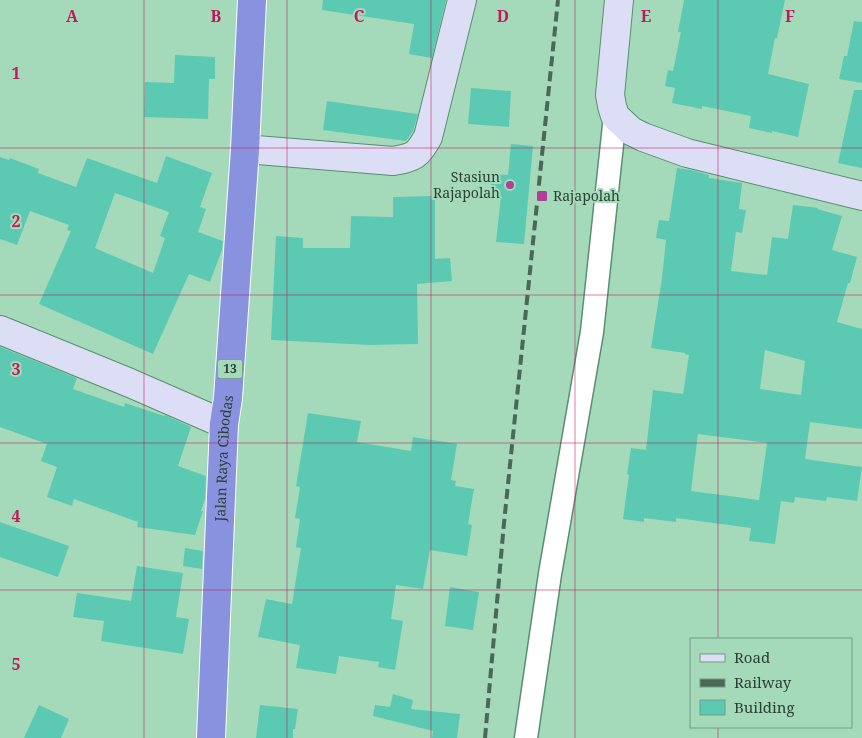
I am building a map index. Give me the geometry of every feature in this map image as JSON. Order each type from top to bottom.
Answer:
[{"type":"highway","name":"Jalan Raya Cibodas","points":[[211,738],[224,424],[228,398],[245,149],[252,0]]},
{"type":"main road","points":[[245,149],[393,161],[409,158],[420,151],[428,137],[462,0]]},
{"type":"main road","points":[[619,0],[610,95],[616,116],[631,131],[687,153],[862,196]]},
{"type":"main road","points":[[0,330],[121,379],[224,424]]},
{"type":"street","points":[[526,738],[550,574],[592,332],[616,116]]},
{"type":"building","points":[[323,0],[446,0],[432,58],[409,54],[414,24],[322,10]]},
{"type":"building","points":[[684,0],[785,0],[768,74],[809,84],[798,137],[749,128],[751,116],[702,106],[702,109],[672,103],[675,88],[665,86],[668,70],[673,71],[681,32],[678,32]]},
{"type":"building","points":[[854,21],[862,22],[862,83],[839,79],[844,56],[847,56]]},
{"type":"building","points":[[175,55],[215,57],[215,79],[209,79],[208,119],[144,117],[145,82],[174,83]]},
{"type":"building","points":[[471,88],[511,91],[509,127],[468,124]]},
{"type":"building","points":[[854,90],[862,90],[862,168],[838,163]]},
{"type":"building","points":[[327,101],[418,114],[413,131],[406,141],[323,130]]},
{"type":"building","name":"Stasiun Rajapolah","points":[[511,144],[533,146],[524,244],[496,242],[501,196],[490,195],[492,174],[508,175]]},
{"type":"building","points":[[166,156],[212,173],[200,207],[206,209],[198,232],[223,241],[222,250],[210,282],[189,274],[153,354],[39,304],[71,231],[67,230],[69,225],[30,211],[17,245],[0,239],[0,157],[9,160],[10,158],[39,169],[38,173],[76,187],[87,158],[157,183]],"holes":[[[115,193],[169,212],[160,236],[165,238],[153,273],[95,248]]]},
{"type":"building","points":[[677,168],[691,170],[709,175],[709,178],[742,183],[739,209],[746,210],[742,233],[736,232],[731,271],[767,275],[772,237],[788,239],[793,205],[818,208],[842,216],[832,250],[857,257],[837,322],[862,329],[862,429],[810,422],[805,459],[862,467],[857,501],[827,497],[826,501],[795,497],[794,503],[781,501],[775,544],[749,541],[751,528],[676,518],[676,522],[644,518],[644,522],[623,519],[631,448],[646,450],[653,390],[683,394],[689,355],[651,348],[666,240],[656,238],[659,220],[669,221]],"holes":[[[765,350],[805,361],[801,395],[760,389]],[[698,434],[767,443],[759,500],[691,491]]]},
{"type":"building","points":[[435,196],[435,259],[450,258],[452,281],[417,284],[418,344],[370,345],[271,340],[276,236],[303,238],[303,248],[350,248],[351,216],[393,217],[393,197]]},
{"type":"building","points":[[0,347],[77,378],[73,389],[124,407],[125,403],[165,415],[191,427],[178,466],[206,476],[205,499],[201,511],[203,511],[195,535],[137,527],[138,522],[74,499],[72,506],[47,497],[57,467],[41,461],[47,444],[0,427]]},
{"type":"building","points":[[308,413],[361,421],[357,442],[411,451],[413,437],[457,444],[451,480],[456,481],[455,486],[474,489],[468,524],[472,525],[467,556],[430,550],[423,589],[396,585],[391,619],[403,621],[395,670],[378,667],[379,662],[339,656],[336,674],[296,668],[300,645],[258,637],[266,599],[292,604],[301,548],[296,547],[300,519],[295,518],[300,487],[296,486]]},
{"type":"building","points":[[0,522],[69,546],[58,577],[0,557]]},
{"type":"building","points":[[185,548],[203,551],[202,569],[183,566]]},
{"type":"building","points":[[137,566],[183,573],[176,617],[189,619],[183,654],[101,641],[104,621],[73,617],[77,593],[131,601]]},
{"type":"building","points":[[450,587],[479,592],[473,630],[445,626]]},
{"type":"building","points":[[393,694],[413,700],[411,709],[460,714],[457,738],[432,738],[433,731],[373,716],[375,705],[390,707]]},
{"type":"building","points":[[39,705],[69,719],[61,738],[24,738]]},
{"type":"building","points":[[260,705],[298,709],[295,729],[293,729],[293,738],[256,738]]},
{"type":"railway","points":[[485,738],[504,523],[558,0]]},
{"type":"place","name":"Stasiun Rajapolah","points":[[510,185]]},
{"type":"place","name":"Rajapolah","points":[[542,196]]}]
